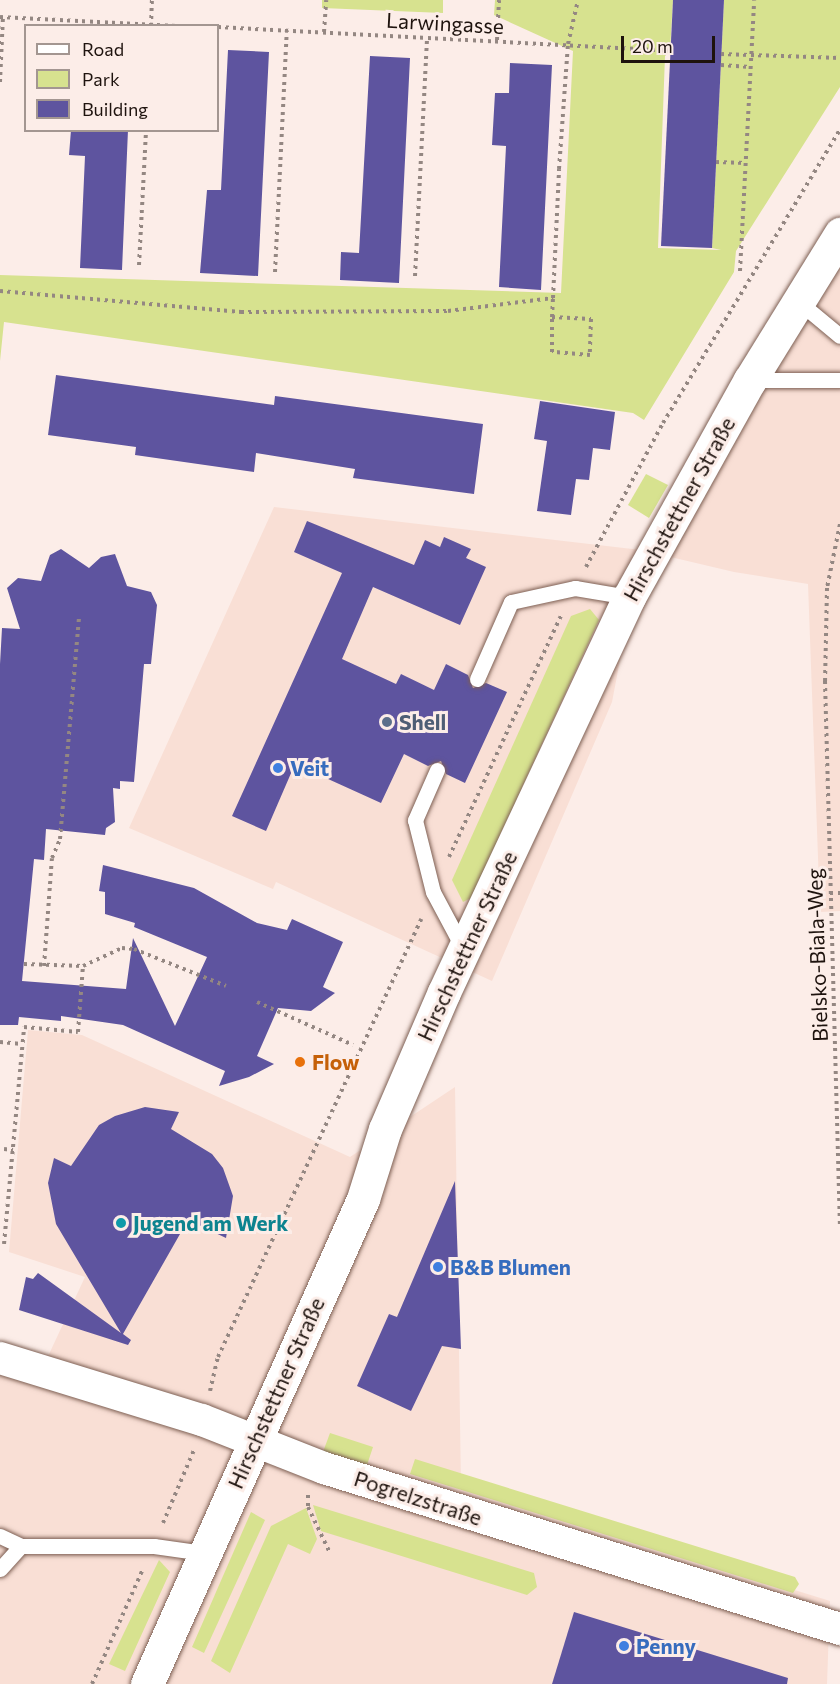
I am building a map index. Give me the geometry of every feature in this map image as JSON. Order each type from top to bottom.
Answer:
[{"type":"main road","name":"Hirschstettner Straße","points":[[147,1684],[252,1442],[363,1198],[385,1128],[629,597],[750,380],[840,234]]},
{"type":"street","name":"Pogrelzstraße","points":[[0,1358],[202,1420],[252,1442],[840,1629]]},
{"type":"lane","points":[[799,302],[840,336]]},
{"type":"lane","points":[[750,380],[840,380]]},
{"type":"lane","points":[[477,679],[511,602],[574,588],[629,597]]},
{"type":"lane","points":[[437,770],[415,820],[433,892],[465,950]]},
{"type":"lane","points":[[0,1536],[21,1546],[154,1546],[204,1553]]},
{"type":"lane","points":[[0,1569],[21,1546]]},
{"type":"path","points":[[151,24],[152,0]]},
{"type":"path","points":[[324,32],[326,0]]},
{"type":"path","points":[[497,40],[499,0]]},
{"type":"path","points":[[552,317],[591,319],[590,355],[552,352],[552,317],[568,44],[578,0]]},
{"type":"path","points":[[740,271],[754,0]]},
{"type":"path","points":[[0,82],[2,17],[132,24]]},
{"type":"path","name":"Larwingasse","points":[[219,27],[497,40],[670,51]]},
{"type":"path","points":[[275,272],[287,30]]},
{"type":"path","points":[[415,276],[427,37]]},
{"type":"path","points":[[722,54],[840,58]]},
{"type":"path","points":[[721,65],[750,67]]},
{"type":"path","points":[[209,1395],[218,1357],[398,975],[433,892],[574,588],[663,423],[840,130]]},
{"type":"path","points":[[139,265],[146,132]]},
{"type":"path","points":[[716,162],[746,164]]},
{"type":"path","points":[[0,291],[241,312],[448,311],[553,298]]},
{"type":"path","name":"Bielsko-Biala-Weg","points":[[840,524],[827,588],[825,681],[830,894],[838,1076],[840,1228]]},
{"type":"path","points":[[44,966],[52,858],[60,839],[79,619]]},
{"type":"path","points":[[830,894],[840,893]]},
{"type":"path","points":[[24,964],[83,966],[122,948],[134,948],[203,974],[226,987]]},
{"type":"path","points":[[4,1244],[24,1027],[78,1032],[83,966]]},
{"type":"path","points":[[257,1002],[353,1045]]},
{"type":"path","points":[[0,1042],[22,1044]]},
{"type":"path","points":[[4,1149],[13,1150]]},
{"type":"path","points":[[308,1495],[308,1507],[329,1551]]},
{"type":"shaded area","points":[[840,244],[840,911],[820,912],[808,584],[734,572],[641,550]]},
{"type":"shaded area","points":[[274,507],[641,550],[612,702],[492,981],[276,882],[273,889],[129,828]]},
{"type":"shaded area","points":[[28,1030],[82,1035],[350,1157],[455,1087],[461,1487],[830,1601],[827,1684],[0,1684],[0,1353],[43,1367],[85,1277],[9,1252]]},
{"type":"green space","points":[[322,0],[443,0],[443,13],[322,8]]},
{"type":"green space","points":[[495,0],[673,0],[670,51],[665,56],[658,248],[721,250],[712,248],[724,0],[840,0],[840,87],[736,251],[734,272],[644,420],[633,413],[4,322],[0,361],[0,275],[561,293],[573,51],[494,15]]},
{"type":"green space","points":[[646,474],[668,485],[649,518],[628,505]]},
{"type":"green space","points":[[590,609],[599,620],[471,898],[463,902],[452,880],[571,616]]},
{"type":"green space","points":[[330,1433],[373,1447],[367,1465],[364,1467],[323,1452]]},
{"type":"green space","points":[[415,1459],[795,1577],[799,1584],[793,1593],[410,1474]]},
{"type":"green space","points":[[313,1505],[534,1573],[537,1587],[527,1595],[321,1531]]},
{"type":"green space","points":[[306,1508],[317,1539],[310,1554],[288,1544],[230,1673],[211,1661],[271,1526]]},
{"type":"green space","points":[[251,1512],[265,1520],[204,1653],[192,1647]]},
{"type":"green space","points":[[159,1560],[170,1572],[125,1671],[109,1664]]},
{"type":"building","points":[[673,0],[724,0],[712,248],[661,246]]},
{"type":"building","points":[[228,50],[269,52],[258,276],[200,273],[207,190],[221,190]]},
{"type":"building","points":[[370,56],[410,58],[399,283],[340,280],[341,252],[359,253]]},
{"type":"building","points":[[510,63],[552,65],[541,290],[499,287],[506,146],[492,145],[495,93],[509,93]]},
{"type":"building","points":[[71,132],[128,132],[122,270],[80,268],[85,156],[69,155]]},
{"type":"building","points":[[56,375],[274,405],[275,396],[483,424],[474,494],[353,478],[355,469],[256,453],[254,472],[135,455],[136,447],[48,435]]},
{"type":"building","points":[[540,401],[615,412],[610,450],[593,448],[589,480],[576,479],[571,515],[537,511],[547,441],[534,439]]},
{"type":"building","points":[[307,521],[414,565],[425,540],[440,547],[444,537],[471,549],[466,558],[486,567],[460,625],[373,587],[342,659],[396,684],[401,674],[434,690],[446,664],[468,675],[473,688],[486,683],[507,692],[465,783],[446,774],[441,761],[428,766],[404,754],[381,803],[295,764],[266,831],[232,816],[342,573],[294,552]]},
{"type":"building","points":[[61,549],[89,568],[101,557],[115,554],[127,586],[151,592],[157,605],[151,664],[144,664],[134,782],[120,781],[120,789],[113,788],[115,822],[106,828],[105,835],[46,829],[44,860],[34,859],[22,981],[126,989],[133,938],[175,1026],[207,957],[134,927],[135,923],[105,914],[105,892],[99,891],[103,865],[194,888],[257,923],[287,930],[292,919],[343,942],[323,987],[335,993],[311,1011],[278,1008],[257,1056],[274,1064],[249,1077],[219,1086],[225,1071],[123,1025],[61,1016],[61,1021],[19,1017],[18,1025],[0,1025],[0,664],[2,628],[20,629],[7,588],[18,578],[41,581],[50,555]]},
{"type":"building","name":"Jugend am Werk","points":[[145,1107],[179,1112],[171,1129],[212,1154],[223,1168],[233,1196],[226,1238],[188,1220],[123,1334],[131,1340],[128,1345],[19,1310],[26,1277],[33,1279],[38,1273],[121,1333],[56,1224],[48,1183],[54,1158],[71,1166],[99,1125],[115,1116]]},
{"type":"building","name":"B&B Blumen","points":[[455,1181],[461,1349],[442,1346],[411,1411],[357,1386],[389,1314],[397,1317]]},
{"type":"building","name":"Penny","points":[[574,1612],[788,1678],[787,1684],[552,1684]]},
{"type":"place","name":"Shell","points":[[387,722]]},
{"type":"place","name":"Veit","points":[[278,768]]},
{"type":"place","name":"Flow","points":[[300,1062]]},
{"type":"place","name":"Jugend am Werk","points":[[121,1223]]},
{"type":"place","name":"B&B Blumen","points":[[438,1267]]},
{"type":"place","name":"Penny","points":[[624,1646]]}]
